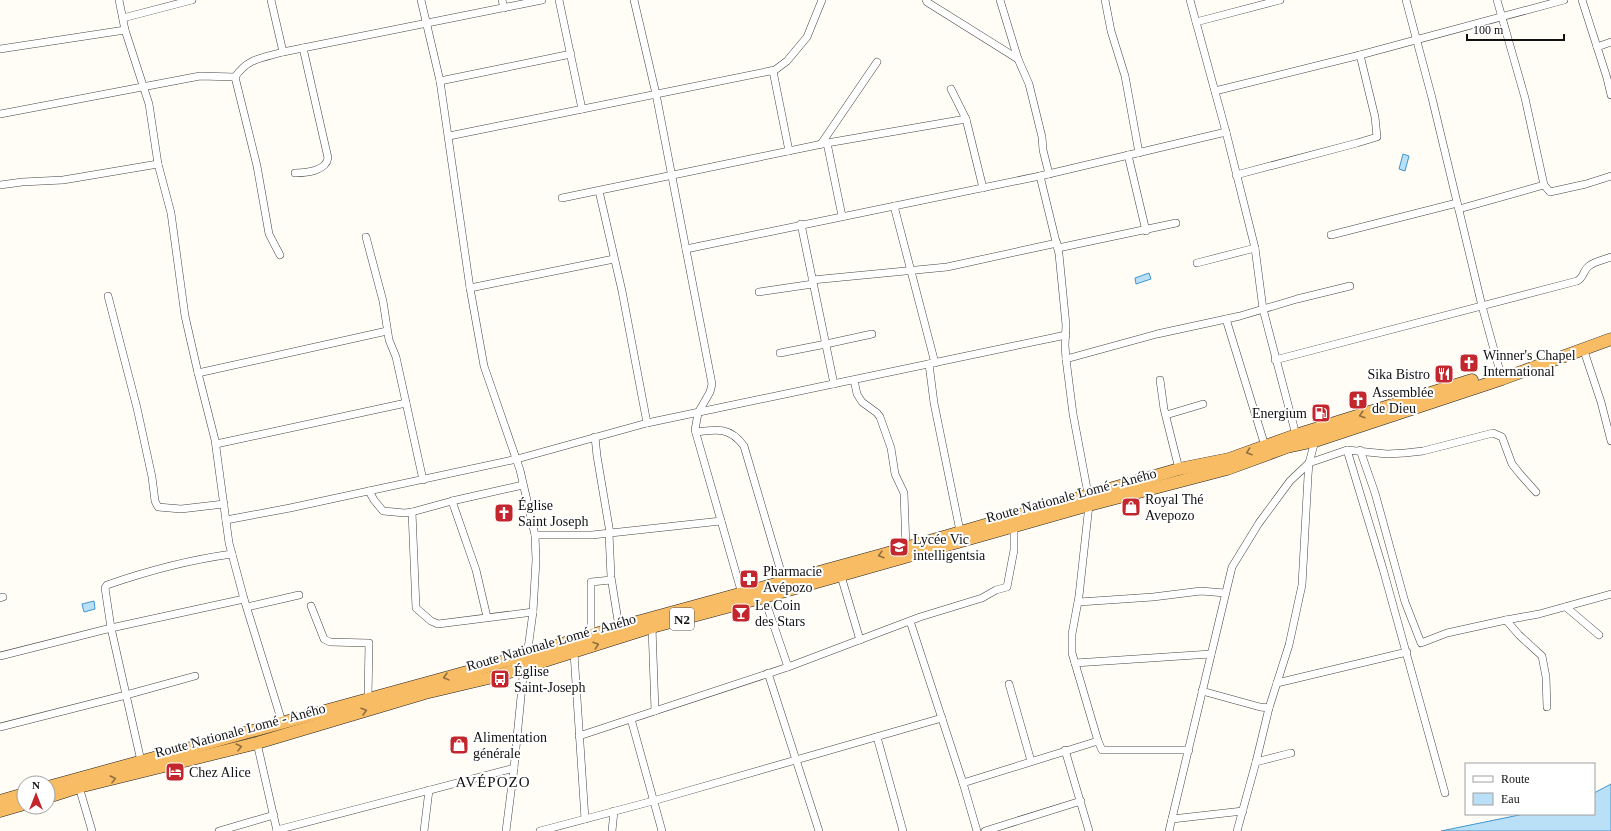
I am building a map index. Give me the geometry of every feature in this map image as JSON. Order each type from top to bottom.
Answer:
[{"type":"highway","name":"N2","points":[[1314,436],[1328,437],[1354,428],[1501,375],[1611,331]]},
{"type":"highway","name":"N2","points":[[1314,436],[1611,339]]},
{"type":"highway","name":"Route Nationale Lomé - Aného","points":[[56,794],[79,787],[257,742],[425,693],[524,668],[652,627],[764,598],[1014,526],[1179,469],[1229,459],[1296,435],[1314,436]]},
{"type":"highway","name":"Route Nationale Lomé - Aného","points":[[56,785],[906,548],[960,531],[1226,469],[1314,436]]},
{"type":"highway","points":[[0,801],[16,796]]},
{"type":"highway","points":[[0,811],[16,806]]},
{"type":"street","points":[[119,0],[125,30],[149,104],[158,164],[171,213],[185,316],[216,444],[232,554],[244,599],[282,722]]},
{"type":"street","points":[[123,18],[192,0]]},
{"type":"street","points":[[271,0],[283,52]]},
{"type":"street","points":[[421,0],[440,81],[470,288],[484,366],[517,460],[535,535],[536,560],[533,612],[524,668],[506,831]]},
{"type":"street","points":[[502,0],[504,8]]},
{"type":"street","points":[[235,77],[242,68],[250,62],[283,52],[542,0]]},
{"type":"street","points":[[559,0],[582,109]]},
{"type":"street","points":[[634,0],[656,94],[712,384],[710,392],[698,413],[696,432],[742,594]]},
{"type":"street","points":[[449,136],[773,71],[787,61],[807,36],[822,0]]},
{"type":"street","points":[[926,0],[1018,59]]},
{"type":"street","points":[[1000,0],[1018,59],[1030,88],[1042,137],[1042,150],[1049,174]]},
{"type":"street","points":[[1104,0],[1111,31],[1125,76],[1139,153]]},
{"type":"street","points":[[1190,0],[1226,132],[1255,248],[1263,310],[1296,435]]},
{"type":"street","points":[[1196,22],[1280,0]]},
{"type":"street","points":[[1406,0],[1482,306],[1501,375]]},
{"type":"street","points":[[1497,0],[1525,98],[1544,185],[1550,192],[1611,176]]},
{"type":"street","points":[[1215,91],[1360,55],[1564,0]]},
{"type":"street","points":[[1582,0],[1611,95]]},
{"type":"street","points":[[0,49],[125,30]]},
{"type":"street","points":[[1597,47],[1611,42]]},
{"type":"street","points":[[295,173],[313,171],[326,163],[328,158],[303,48]]},
{"type":"street","points":[[440,81],[571,54]]},
{"type":"street","points":[[1236,175],[1357,143],[1377,136],[1375,116],[1360,55]]},
{"type":"street","points":[[842,216],[824,144],[877,62]]},
{"type":"street","points":[[773,71],[789,151]]},
{"type":"street","points":[[0,114],[200,76],[235,77]]},
{"type":"street","points":[[235,77],[257,166],[269,234],[280,255]]},
{"type":"street","points":[[951,89],[966,119],[983,188]]},
{"type":"street","points":[[562,198],[824,144],[966,119]]},
{"type":"street","points":[[686,249],[801,224],[1040,176],[1226,132]]},
{"type":"street","points":[[1128,156],[1146,230]]},
{"type":"street","points":[[0,185],[22,182],[63,180],[158,164]]},
{"type":"street","points":[[1040,176],[1058,246],[1066,326],[1066,359],[1073,414],[1088,500],[1079,602],[1072,638],[1072,653],[1102,750],[1189,750]]},
{"type":"street","points":[[1331,235],[1544,185]]},
{"type":"street","points":[[599,190],[622,291],[647,423]]},
{"type":"street","points":[[894,206],[911,271],[932,363],[934,403],[960,531]]},
{"type":"street","points":[[759,292],[813,282],[948,267],[1176,223]]},
{"type":"street","points":[[801,224],[834,384]]},
{"type":"street","points":[[366,237],[382,301],[387,331],[396,357],[423,480]]},
{"type":"street","points":[[1197,263],[1255,248]]},
{"type":"street","points":[[1275,360],[1577,280],[1580,279],[1590,264],[1611,258]]},
{"type":"street","points":[[470,288],[614,259]]},
{"type":"street","points":[[1066,359],[1158,334],[1263,310],[1350,286]]},
{"type":"street","points":[[108,296],[138,408],[152,477],[155,501],[158,507],[181,509],[224,504]]},
{"type":"street","points":[[1226,319],[1265,446]]},
{"type":"street","points":[[198,373],[387,331]]},
{"type":"street","points":[[780,353],[872,334]]},
{"type":"street","points":[[226,520],[517,460],[647,423],[1066,335]]},
{"type":"street","points":[[1583,348],[1601,402],[1611,441]]},
{"type":"street","points":[[854,380],[857,394],[862,402],[880,417],[891,448],[895,474],[904,493],[906,548]]},
{"type":"street","points":[[1160,380],[1166,415],[1179,469]]},
{"type":"street","points":[[216,444],[406,403]]},
{"type":"street","points":[[1166,415],[1203,404]]},
{"type":"street","points":[[696,432],[715,429],[729,432],[739,439],[744,446],[784,582]]},
{"type":"street","points":[[1169,831],[1232,567],[1290,481],[1309,463],[1347,450],[1360,450],[1387,454],[1417,452],[1493,433],[1502,437],[1512,464],[1536,492]]},
{"type":"street","points":[[1237,831],[1269,708],[1289,645],[1302,584],[1309,463],[1314,436]]},
{"type":"street","points":[[595,437],[610,533],[611,580],[619,627]]},
{"type":"street","points":[[1347,450],[1407,652],[1445,793]]},
{"type":"street","points":[[1360,450],[1375,493],[1405,602],[1421,643],[1447,633],[1539,614],[1611,594]]},
{"type":"street","points":[[369,491],[383,511],[405,513],[523,484]]},
{"type":"street","points":[[452,501],[476,570],[487,618]]},
{"type":"street","points":[[412,512],[416,608],[431,621],[438,624],[533,612]]},
{"type":"street","points":[[535,535],[592,535],[721,521]]},
{"type":"street","points":[[580,736],[768,674],[910,621],[982,598],[996,590],[1007,587],[1014,550],[1014,526]]},
{"type":"street","points":[[141,761],[111,628],[104,588],[107,584],[159,568],[200,558],[232,554]]},
{"type":"street","points":[[841,576],[860,640]]},
{"type":"street","points":[[591,636],[591,582],[611,580]]},
{"type":"street","points":[[1079,602],[1152,597],[1201,591],[1225,593]]},
{"type":"street","points":[[247,607],[299,595]]},
{"type":"street","points":[[764,598],[788,667]]},
{"type":"street","points":[[0,656],[111,628],[244,599]]},
{"type":"street","points":[[311,606],[324,639],[330,642],[369,643],[368,698]]},
{"type":"street","points":[[1566,607],[1598,635]]},
{"type":"street","points":[[1506,620],[1519,635],[1542,656],[1546,678],[1547,708]]},
{"type":"street","points":[[910,621],[963,782],[977,831]]},
{"type":"street","points":[[652,627],[655,711]]},
{"type":"street","points":[[1277,683],[1407,652]]},
{"type":"street","points":[[574,653],[585,819]]},
{"type":"street","points":[[1075,663],[1211,654]]},
{"type":"street","points":[[768,674],[818,831]]},
{"type":"street","points":[[0,727],[195,676]]},
{"type":"street","points":[[1009,684],[1031,761]]},
{"type":"street","points":[[1202,691],[1260,708],[1269,708]]},
{"type":"street","points":[[540,831],[653,801],[942,718]]},
{"type":"street","points":[[631,719],[662,831]]},
{"type":"street","points":[[876,737],[903,831]]},
{"type":"street","points":[[963,782],[1098,741]]},
{"type":"street","points":[[257,742],[277,830],[514,768]]},
{"type":"street","points":[[1065,750],[1089,831]]},
{"type":"street","points":[[1256,762],[1291,754]]},
{"type":"street","points":[[79,787],[92,831]]},
{"type":"street","points":[[424,831],[429,790]]},
{"type":"street","points":[[985,831],[1081,801]]},
{"type":"street","points":[[612,831],[614,811]]},
{"type":"street","points":[[1172,819],[1243,811]]},
{"type":"street","points":[[219,831],[274,815]]},
{"type":"water","points":[[1403,154],[1409,156],[1405,171],[1399,169]]},
{"type":"water","points":[[1149,273],[1151,279],[1136,284],[1135,278]]},
{"type":"water","points":[[94,601],[95,609],[84,612],[82,604]]},
{"type":"water","points":[[1611,784],[1611,831],[1441,831],[1519,815],[1595,815],[1595,792]]},
{"type":"place","name":"Winner's Chapel International","points":[[1469,363]]},
{"type":"place","name":"Sika Bistro","points":[[1444,374]]},
{"type":"place","name":"Assemblée de Dieu","points":[[1358,400]]},
{"type":"place","name":"Energium","points":[[1321,413]]},
{"type":"place","name":"Royal Thé Avepozo","points":[[1131,507]]},
{"type":"place","name":"Église Saint Joseph","points":[[504,513]]},
{"type":"place","name":"Lycée Vic intelligentsia","points":[[899,547]]},
{"type":"place","name":"Pharmacie Avépozo","points":[[749,579]]},
{"type":"place","name":"Le Coin des Stars","points":[[741,613]]},
{"type":"place","name":"Église Saint-Joseph","points":[[500,679]]},
{"type":"place","name":"Alimentation générale","points":[[459,745]]},
{"type":"place","name":"Chez Alice","points":[[175,772]]},
{"type":"district","name":"AVÉPOZO","points":[[493,782]]}]
